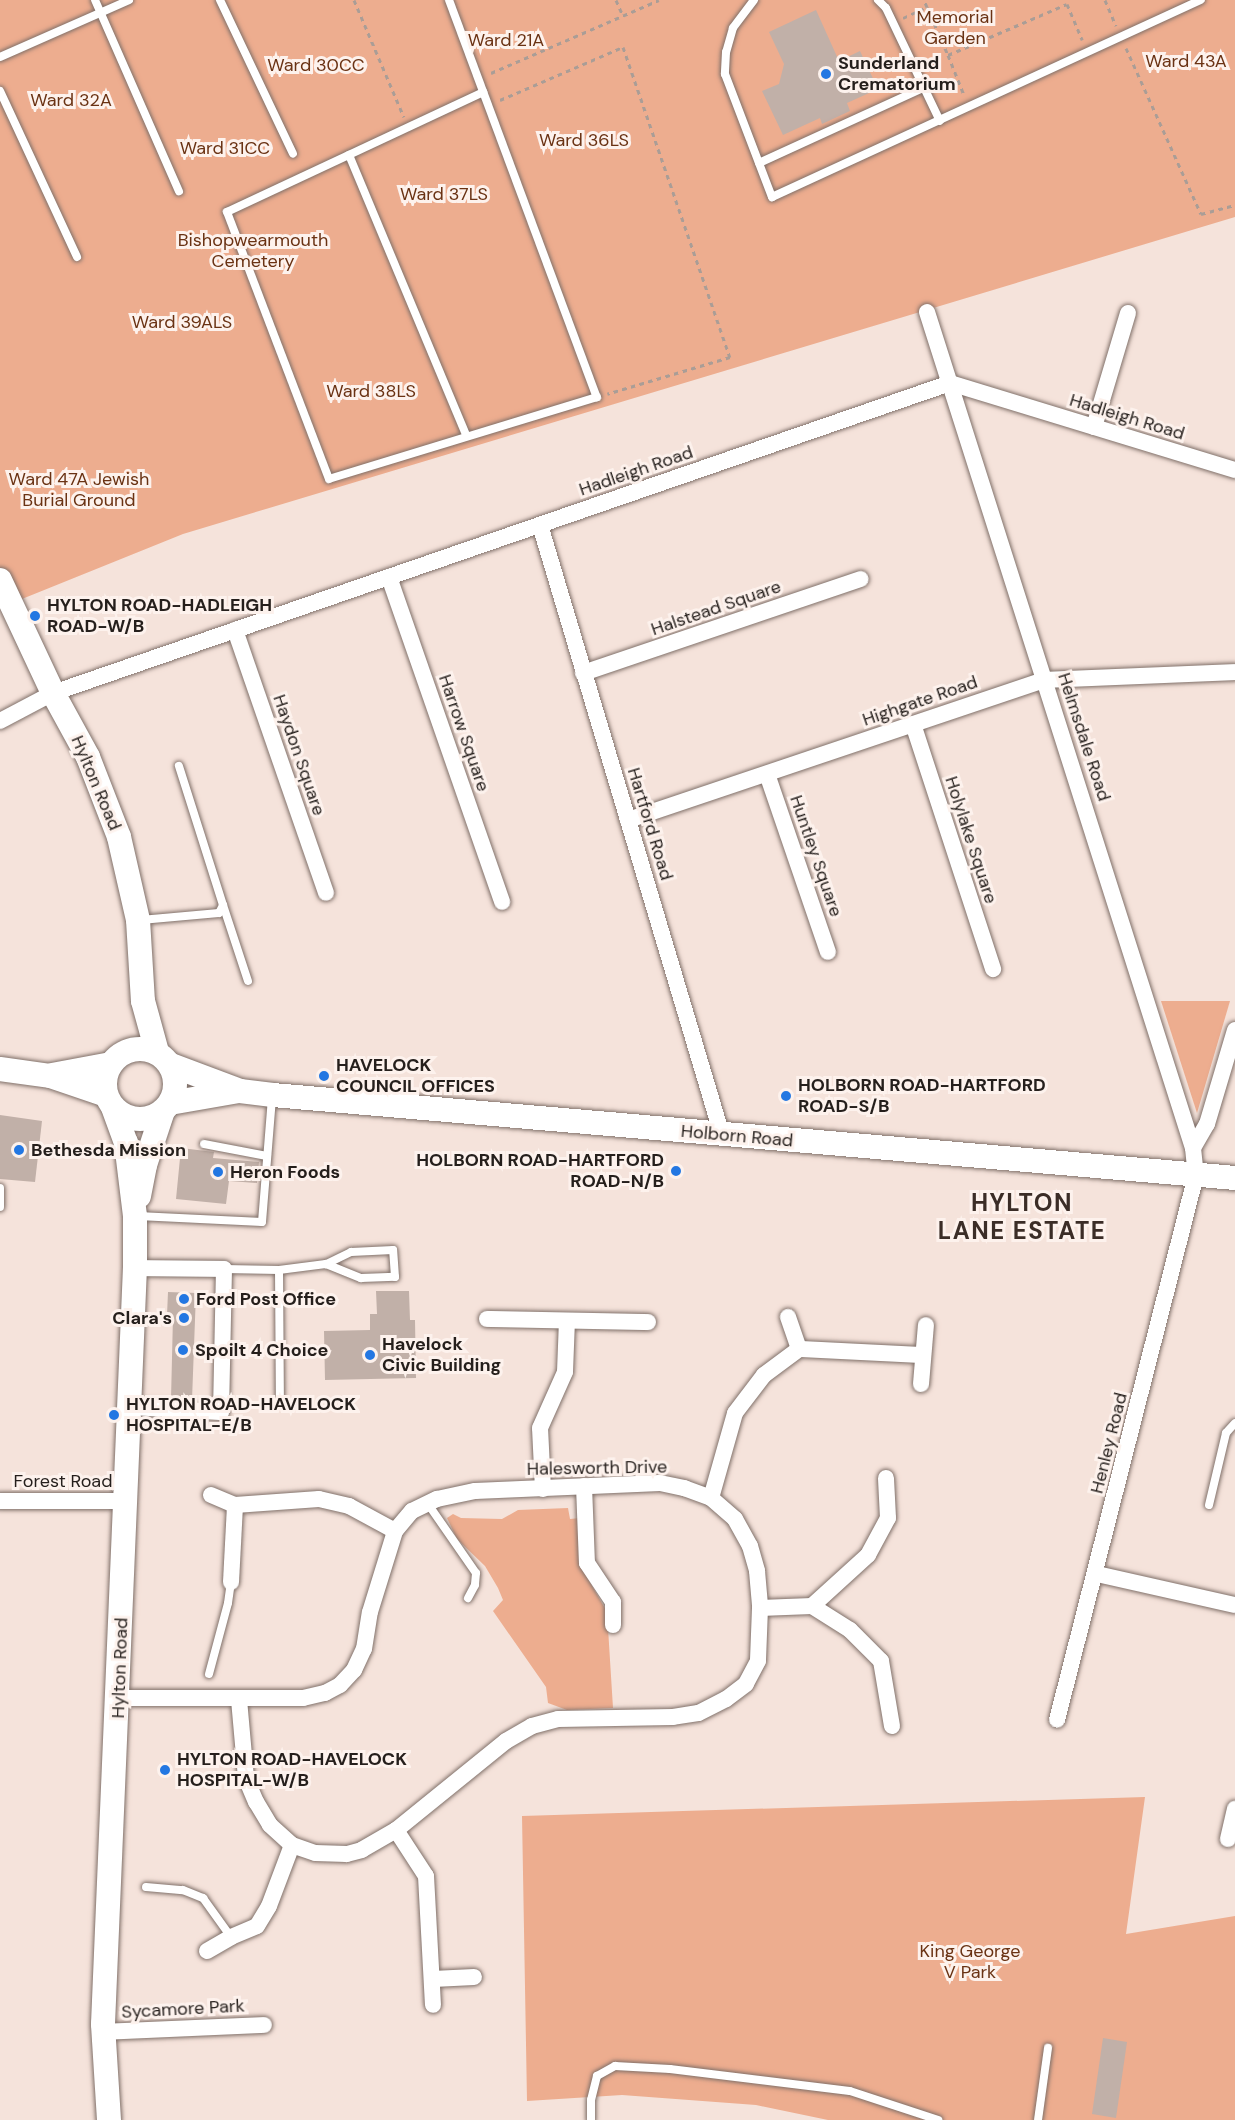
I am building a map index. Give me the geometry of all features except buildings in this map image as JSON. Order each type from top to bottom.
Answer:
[{"type":"street","name":"Helmsdale Road","points":[[927,312],[1193,1148],[1196,1175]]},
{"type":"street","points":[[1094,427],[1128,313]]},
{"type":"street","name":"Hadleigh Road","points":[[0,721],[53,693],[950,383],[1235,470]]},
{"type":"street","name":"Hartford Road","points":[[540,525],[722,1135]]},
{"type":"street","name":"Harrow Square","points":[[389,577],[502,902]]},
{"type":"street","name":"Halstead Square","points":[[583,673],[861,579]]},
{"type":"street","name":"Hylton Road","points":[[0,580],[53,693],[88,757],[119,837],[138,920],[143,1001],[164,1059]]},
{"type":"street","name":"Haydon Square","points":[[235,630],[326,893]]},
{"type":"street","name":"Highgate Road","points":[[628,820],[1045,680],[1235,672]]},
{"type":"street","name":"Holylake Square","points":[[913,724],[993,969]]},
{"type":"street","name":"Huntley Square","points":[[767,774],[828,952]]},
{"type":"street","name":"Hylton Road","points":[[118,1058],[143,1001]]},
{"type":"street","points":[[1193,1148],[1207,1124],[1235,1030]]},
{"type":"street","points":[[0,1068],[50,1076],[110,1101],[124,1116],[138,1119],[151,1118],[167,1107],[175,1091],[175,1077],[164,1059],[135,1048],[118,1058],[50,1076]]},
{"type":"street","points":[[110,1101],[105,1079],[118,1058]]},
{"type":"street","name":"Holborn Road","points":[[164,1059],[240,1091],[273,1095],[1235,1179]]},
{"type":"street","name":"Holborn Road","points":[[167,1107],[240,1091]]},
{"type":"street","name":"Hylton Road","points":[[109,2120],[103,2032],[119,1698],[135,1268],[135,1216],[126,1143],[110,1101]]},
{"type":"street","name":"Hylton Road","points":[[135,1216],[145,1165],[167,1107]]},
{"type":"street","name":"Henley Road","points":[[1058,1720],[1196,1175]]},
{"type":"street","points":[[131,1407],[221,1412],[224,1269],[135,1268]]},
{"type":"street","points":[[788,1317],[798,1349]]},
{"type":"street","points":[[487,1319],[648,1322]]},
{"type":"street","points":[[543,1489],[540,1428],[565,1372],[567,1322]]},
{"type":"street","points":[[921,1384],[926,1325]]},
{"type":"street","points":[[711,1498],[735,1413],[764,1375],[798,1349],[923,1355]]},
{"type":"street","points":[[812,1606],[868,1556],[888,1518],[886,1478]]},
{"type":"street","name":"Halesworth Drive","points":[[119,1698],[303,1698],[325,1693],[340,1685],[354,1670],[364,1649],[370,1612],[395,1531],[412,1511],[428,1504],[475,1491],[660,1483],[711,1498],[735,1519],[750,1546],[757,1571],[760,1608],[758,1661],[746,1684],[726,1699],[698,1713],[673,1717],[558,1719],[532,1726],[506,1741],[396,1830],[362,1850],[347,1854],[315,1853],[292,1845],[270,1825],[256,1802],[246,1778],[239,1699]]},
{"type":"street","points":[[584,1486],[586,1563],[613,1602],[614,1625]]},
{"type":"street","points":[[211,1495],[235,1505],[319,1499],[349,1506],[395,1531]]},
{"type":"street","name":"Forest Road","points":[[0,1501],[126,1501]]},
{"type":"street","points":[[231,1582],[235,1505]]},
{"type":"street","points":[[1096,1574],[1235,1605]]},
{"type":"street","points":[[760,1608],[812,1606],[850,1630],[881,1661],[892,1726]]},
{"type":"street","points":[[1228,1839],[1235,1809]]},
{"type":"street","points":[[396,1830],[426,1876],[433,2005]]},
{"type":"street","points":[[207,1951],[231,1936],[256,1926],[269,1906],[292,1845]]},
{"type":"street","points":[[433,1979],[474,1977]]},
{"type":"street","name":"Sycamore Park","points":[[103,2032],[264,2025]]},
{"type":"lane","points":[[95,0],[179,191]]},
{"type":"lane","points":[[0,57],[129,0]]},
{"type":"lane","points":[[220,0],[293,154]]},
{"type":"lane","points":[[449,0],[597,397],[466,435],[329,479],[226,212],[483,92]]},
{"type":"lane","points":[[754,0],[734,28],[726,52],[725,74],[772,197],[940,122],[1201,0]]},
{"type":"lane","points":[[878,0],[886,8],[940,122]]},
{"type":"lane","points":[[759,163],[923,88]]},
{"type":"lane","points":[[0,91],[77,257]]},
{"type":"lane","points":[[349,155],[466,435]]},
{"type":"lane","points":[[180,766],[249,981]]},
{"type":"lane","points":[[138,920],[219,913],[223,905]]},
{"type":"lane","points":[[135,1216],[262,1222],[273,1095]]},
{"type":"lane","points":[[204,1144],[267,1156]]},
{"type":"lane","points":[[0,1188],[0,1207]]},
{"type":"lane","points":[[224,1269],[279,1270],[326,1264],[351,1252],[393,1250],[394,1277],[361,1278],[326,1264]]},
{"type":"lane","points":[[279,1270],[280,1398]]},
{"type":"lane","points":[[1209,1505],[1226,1433],[1235,1423]]},
{"type":"lane","points":[[428,1504],[476,1573],[475,1585],[468,1598]]},
{"type":"lane","points":[[209,1674],[228,1603],[231,1582]]},
{"type":"lane","points":[[146,1887],[183,1890],[203,1898],[231,1936]]},
{"type":"lane","points":[[1038,2120],[1048,2048]]},
{"type":"lane","points":[[591,2120],[591,2100],[597,2076],[615,2066],[670,2069],[850,2091],[938,2120]]},
{"type":"path","points":[[354,0],[408,127]]},
{"type":"path","points":[[616,0],[623,16]]},
{"type":"path","points":[[478,78],[659,0]]},
{"type":"path","points":[[924,0],[970,108]]},
{"type":"path","points":[[1105,0],[1201,214],[1235,205]]},
{"type":"path","points":[[948,55],[1067,4],[1088,52]]},
{"type":"path","points":[[893,22],[927,7]]},
{"type":"path","points":[[488,106],[622,46],[730,357],[597,397]]},
{"type":"green space","name":"Bishopwearmouth Cemetery","points":[[0,0],[1235,0],[1235,217],[183,534],[12,603],[0,580]]},
{"type":"green space","points":[[1161,1001],[1230,1001],[1197,1113]]},
{"type":"green space","points":[[568,1508],[570,1519],[580,1518],[580,1565],[607,1612],[613,1708],[567,1710],[548,1703],[546,1687],[493,1611],[503,1600],[498,1588],[485,1566],[457,1539],[447,1518],[453,1514],[461,1518],[502,1519],[518,1510]]},
{"type":"green space","name":"King George V Park","points":[[1145,1797],[1126,1934],[1235,1916],[1235,2120],[828,2120],[756,2105],[622,2095],[527,2101],[522,1816]]},
{"type":"place","name":"Sunderland Crematorium","points":[[826,74]]},
{"type":"place","name":"HYLTON ROAD-HADLEIGH ROAD-W/B","points":[[35,616]]},
{"type":"place","name":"HAVELOCK COUNCIL OFFICES","points":[[324,1076]]},
{"type":"place","name":"HOLBORN ROAD-HARTFORD ROAD-S/B","points":[[786,1096]]},
{"type":"place","name":"Bethesda Mission","points":[[19,1150]]},
{"type":"place","name":"HOLBORN ROAD-HARTFORD ROAD-N/B","points":[[676,1171]]},
{"type":"place","name":"Heron Foods","points":[[218,1172]]},
{"type":"place","name":"Ford Post Office","points":[[184,1299]]},
{"type":"place","name":"Clara's","points":[[184,1318]]},
{"type":"place","name":"Spoilt 4 Choice","points":[[183,1350]]},
{"type":"place","name":"Havelock Civic Building","points":[[370,1355]]},
{"type":"place","name":"HYLTON ROAD-HAVELOCK HOSPITAL-E/B","points":[[114,1415]]},
{"type":"place","name":"HYLTON ROAD-HAVELOCK HOSPITAL-W/B","points":[[165,1770]]},
{"type":"district","name":"HYLTON LANE ESTATE","points":[[1022,1217]]},
{"type":"park label","name":"Memorial Garden","points":[[955,28]]},
{"type":"park label","name":"Ward 21A","points":[[506,40]]},
{"type":"park label","name":"Ward 43A","points":[[1186,61]]},
{"type":"park label","name":"Ward 30CC","points":[[316,65]]},
{"type":"park label","name":"Ward 32A","points":[[71,100]]},
{"type":"park label","name":"Ward 36LS","points":[[584,140]]},
{"type":"park label","name":"Ward 31CC","points":[[225,148]]},
{"type":"park label","name":"Ward 37LS","points":[[444,194]]},
{"type":"park label","name":"Ward 39ALS","points":[[182,322]]},
{"type":"park label","name":"Ward 38LS","points":[[371,391]]},
{"type":"park label","name":"Ward 47A Jewish Burial Ground","points":[[79,490]]}]
